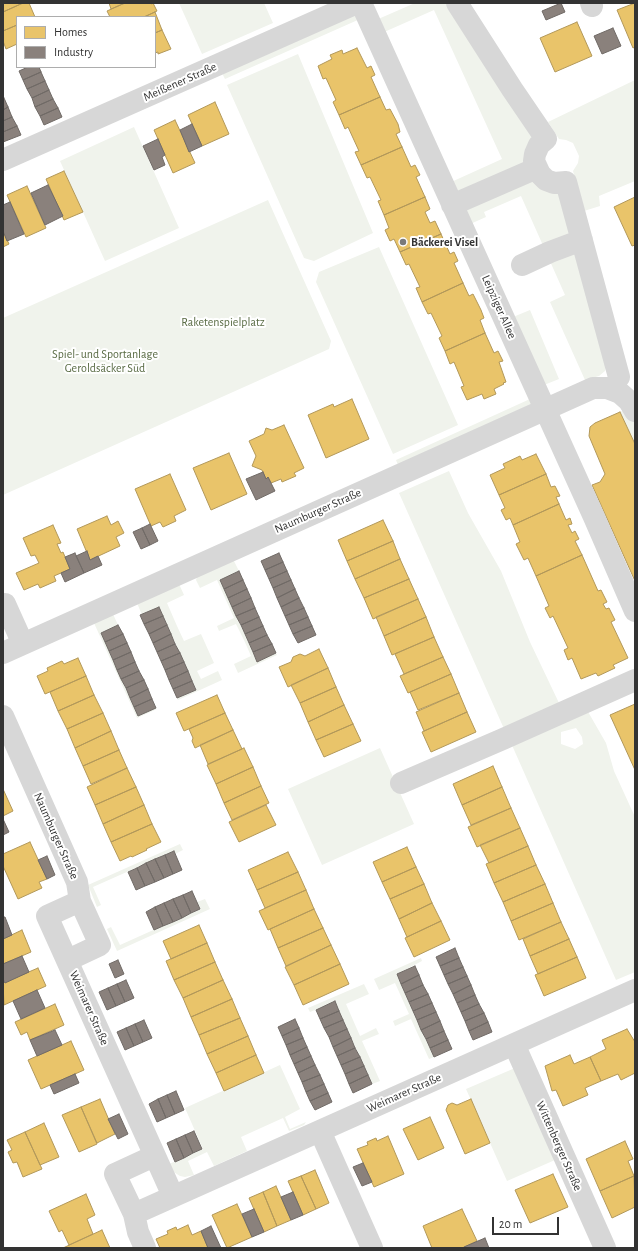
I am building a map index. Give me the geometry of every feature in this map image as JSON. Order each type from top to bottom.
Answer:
[{"type":"street","name":"Meißener Straße","points":[[3,160],[357,3]]},
{"type":"street","name":"Leipziger Allee","points":[[361,3],[635,611]]},
{"type":"street","points":[[457,3],[546,139],[539,146],[535,154],[534,160],[540,174],[546,180],[554,183],[566,182],[623,379],[626,397],[635,412]]},
{"type":"street","points":[[452,205],[537,168]]},
{"type":"street","points":[[522,265],[550,252],[582,240]]},
{"type":"street","name":"Naumburger Straße","points":[[3,653],[545,409],[593,388],[623,379]]},
{"type":"street","points":[[3,605],[5,604],[23,644]]},
{"type":"street","points":[[401,782],[503,740],[635,680]]},
{"type":"street","name":"Naumburger Straße","points":[[3,716],[77,882],[80,901],[100,945],[68,960]]},
{"type":"street","name":"Weimarer Straße","points":[[80,901],[47,916],[173,1196]]},
{"type":"street","name":"Weimarer Straße","points":[[134,1214],[635,990]]},
{"type":"street","name":"Wittenberger Straße","points":[[514,1044],[605,1248]]},
{"type":"street","points":[[320,1131],[372,1248]]},
{"type":"street","points":[[145,1248],[138,1232],[134,1214],[115,1174],[154,1156]]},
{"type":"green space","points":[[179,3],[264,3],[273,23],[202,54]]},
{"type":"green space","points":[[415,3],[447,3],[533,134],[524,152],[524,165],[455,197],[449,183],[502,159],[434,10],[382,33],[376,20]]},
{"type":"green space","points":[[357,14],[360,19],[225,79],[222,73]]},
{"type":"green space","points":[[298,54],[373,233],[314,261],[304,258],[227,85]]},
{"type":"green space","points":[[635,80],[635,181],[599,196],[600,206],[584,211],[573,171],[578,163],[579,156],[573,143],[559,139],[548,122]]},
{"type":"green space","points":[[134,127],[179,228],[105,261],[60,161]]},
{"type":"green space","points":[[531,179],[563,190],[607,364],[605,371],[599,376],[585,380],[550,302],[565,295],[521,196],[484,212],[486,217],[468,225],[462,210]]},
{"type":"green space","name":"Spiel- und Sportanlage Geroldsäcker Süd","points":[[268,200],[331,341],[329,349],[3,495],[3,318]]},
{"type":"green space","points":[[379,247],[458,425],[393,454],[316,282],[319,272]]},
{"type":"green space","points":[[530,310],[559,379],[544,385],[513,317]]},
{"type":"green space","points":[[530,399],[533,404],[398,465],[396,460]]},
{"type":"green space","points":[[628,409],[635,423],[635,444],[620,412]]},
{"type":"green space","points":[[449,471],[468,513],[501,571],[530,642],[559,703],[505,731],[399,493]]},
{"type":"green space","points":[[233,559],[239,571],[220,580],[257,661],[276,653],[277,655],[238,673],[234,664],[251,656],[236,624],[219,631],[217,626],[234,618],[217,580],[200,588],[196,580],[197,577]]},
{"type":"green space","points":[[179,584],[184,595],[167,603],[177,626],[184,641],[201,634],[214,663],[197,671],[201,679],[218,671],[222,680],[178,700],[177,698],[196,689],[159,607],[142,615],[137,603]]},
{"type":"green space","points":[[113,614],[118,625],[101,633],[138,716],[156,708],[157,709],[137,718],[94,623]]},
{"type":"green space","points":[[587,710],[606,743],[614,771],[635,817],[635,972],[616,980],[511,743]],"holes":[[[576,728],[582,737],[583,744],[575,749],[561,744],[561,732]]]},
{"type":"green space","points":[[380,748],[414,824],[322,865],[288,789]]},
{"type":"green space","points":[[180,844],[183,850],[175,854],[174,851],[93,887],[101,905],[97,907],[88,885]]},
{"type":"green space","points":[[205,899],[210,909],[117,951],[107,929],[111,927],[120,945],[200,909],[197,902]]},
{"type":"green space","points":[[421,958],[422,961],[397,974],[434,1057],[429,1059],[411,1019],[395,1026],[393,1021],[409,1014],[395,983],[379,990],[374,979]]},
{"type":"green space","points":[[364,984],[369,994],[346,1004],[360,1036],[376,1028],[379,1034],[362,1041],[380,1081],[372,1084],[335,1002],[310,1012],[308,1008]]},
{"type":"green space","points":[[280,1065],[300,1109],[285,1117],[290,1129],[306,1122],[304,1125],[289,1131],[283,1118],[241,1137],[247,1151],[214,1166],[207,1152],[188,1161],[194,1175],[185,1177],[172,1171],[169,1164],[203,1149],[185,1108]]},
{"type":"green space","points":[[515,1068],[555,1160],[507,1181],[466,1089]]},
{"type":"building: Homes","points":[[3,3],[23,3],[3,12]]},
{"type":"building: Homes","points":[[23,3],[29,3],[35,16],[16,16],[16,25],[3,31],[3,12]]},
{"type":"building: Homes","points":[[109,3],[125,3],[111,9]]},
{"type":"building: Homes","points":[[125,3],[153,3],[157,11],[146,16],[110,16],[107,11]]},
{"type":"building: Homes","points":[[635,3],[635,47],[633,48],[617,10]]},
{"type":"building: Homes","points":[[155,12],[162,30],[156,33],[156,16],[146,16]]},
{"type":"building: Homes","points":[[577,22],[592,56],[555,72],[540,38]]},
{"type":"building: Homes","points":[[16,25],[16,44],[6,49],[3,41],[3,31]]},
{"type":"building: Homes","points":[[162,30],[171,49],[158,54],[158,52],[156,53],[156,33]]},
{"type":"building: Homes","points":[[357,48],[367,68],[371,66],[375,75],[371,77],[380,97],[339,115],[333,102],[336,100],[326,78],[323,79],[318,66],[332,59],[330,55],[342,50],[343,54]]},
{"type":"building: Homes","points":[[380,97],[386,110],[390,109],[398,124],[400,132],[396,134],[402,147],[361,165],[355,152],[359,151],[348,127],[345,129],[339,115]]},
{"type":"building: Homes","points":[[215,102],[229,134],[202,146],[188,115]]},
{"type":"building: Homes","points":[[175,120],[195,163],[173,173],[154,130]]},
{"type":"building: Homes","points":[[402,147],[411,167],[415,165],[420,175],[416,177],[425,197],[384,215],[378,201],[381,200],[370,177],[367,178],[361,165]]},
{"type":"building: Homes","points":[[64,171],[83,212],[64,220],[46,179]]},
{"type":"building: Homes","points":[[27,186],[46,228],[26,237],[7,195]]},
{"type":"building: Homes","points":[[425,197],[430,209],[425,212],[430,223],[435,221],[441,234],[400,252],[394,239],[390,241],[385,230],[389,228],[384,215]]},
{"type":"building: Homes","points":[[635,197],[635,245],[632,246],[614,207]]},
{"type":"building: Homes","points":[[3,231],[9,244],[3,247]]},
{"type":"building: Homes","points":[[441,234],[450,254],[454,252],[458,261],[454,263],[463,283],[422,302],[416,288],[420,287],[409,264],[406,265],[400,252]]},
{"type":"building: Homes","points":[[463,283],[469,296],[473,294],[481,310],[484,318],[480,320],[485,333],[445,351],[439,338],[442,336],[431,313],[428,314],[422,302]]},
{"type":"building: Homes","points":[[485,333],[494,353],[498,351],[503,361],[499,362],[506,382],[494,389],[496,394],[484,399],[482,394],[467,400],[461,387],[464,386],[454,362],[450,364],[445,351]]},
{"type":"building: Homes","points":[[352,399],[369,439],[326,458],[308,415],[333,404],[334,407]]},
{"type":"building: Homes","points":[[620,412],[635,444],[635,581],[592,485],[600,482],[605,474],[589,436],[590,427],[595,423]]},
{"type":"building: Homes","points":[[284,425],[304,468],[294,473],[296,476],[282,482],[281,479],[271,483],[268,477],[266,479],[262,470],[252,466],[256,456],[249,441],[264,434],[266,428],[272,430]]},
{"type":"building: Homes","points":[[229,453],[247,494],[211,510],[193,468]]},
{"type":"building: Homes","points":[[536,454],[546,474],[499,495],[490,475],[505,468],[503,464],[520,456],[522,460]]},
{"type":"building: Homes","points":[[170,474],[186,510],[174,516],[176,521],[163,527],[160,522],[151,526],[135,489]]},
{"type":"building: Homes","points":[[546,474],[551,487],[555,486],[560,496],[556,497],[559,504],[513,525],[510,518],[506,520],[501,510],[505,508],[499,495]]},
{"type":"building: Homes","points":[[559,504],[566,520],[570,518],[572,524],[568,525],[572,533],[575,531],[579,539],[575,541],[582,555],[536,576],[528,558],[524,560],[516,544],[520,542],[513,525]]},
{"type":"building: Homes","points":[[107,516],[111,525],[118,521],[124,533],[116,537],[120,546],[90,560],[77,529]]},
{"type":"building: Homes","points":[[383,520],[393,541],[347,561],[338,540]]},
{"type":"building: Homes","points":[[53,525],[61,543],[57,544],[61,553],[63,552],[70,569],[54,576],[56,581],[40,588],[38,584],[24,590],[16,573],[39,563],[35,555],[31,556],[23,538]]},
{"type":"building: Homes","points":[[393,541],[400,559],[355,579],[347,561]]},
{"type":"building: Homes","points":[[582,555],[598,591],[601,590],[607,602],[603,604],[606,609],[609,608],[615,620],[611,622],[628,658],[613,665],[615,668],[598,676],[596,673],[581,679],[572,658],[568,660],[564,650],[568,648],[553,616],[550,618],[545,608],[549,606],[536,576]]},
{"type":"building: Homes","points":[[400,559],[409,579],[364,598],[355,579]]},
{"type":"building: Homes","points":[[409,579],[418,599],[373,619],[364,598]]},
{"type":"building: Homes","points":[[418,599],[426,617],[384,636],[376,617]]},
{"type":"building: Homes","points":[[426,617],[434,637],[392,655],[384,636]]},
{"type":"building: Homes","points":[[434,637],[443,657],[404,674],[395,654]]},
{"type":"building: Homes","points":[[319,649],[328,668],[288,687],[279,667],[291,662],[293,657],[300,654],[305,656]]},
{"type":"building: Homes","points":[[443,657],[451,674],[408,693],[400,676]]},
{"type":"building: Homes","points":[[78,658],[86,676],[45,694],[37,676],[48,671],[47,668],[62,661],[64,664]]},
{"type":"building: Homes","points":[[328,668],[336,687],[300,703],[291,685]]},
{"type":"building: Homes","points":[[451,674],[459,693],[418,710],[410,692]]},
{"type":"building: Homes","points":[[86,676],[94,695],[58,711],[50,692]]},
{"type":"building: Homes","points":[[336,687],[344,705],[308,722],[300,703]]},
{"type":"building: Homes","points":[[459,693],[467,712],[424,731],[416,712]]},
{"type":"building: Homes","points":[[94,695],[103,713],[67,729],[58,711]]},
{"type":"building: Homes","points":[[217,695],[225,713],[184,731],[176,713]]},
{"type":"building: Homes","points":[[635,704],[635,770],[610,715]]},
{"type":"building: Homes","points":[[344,705],[353,724],[316,740],[308,722]]},
{"type":"building: Homes","points":[[467,712],[476,732],[431,752],[422,732]]},
{"type":"building: Homes","points":[[103,713],[111,731],[75,748],[67,729]]},
{"type":"building: Homes","points":[[225,713],[233,730],[195,748],[189,729]]},
{"type":"building: Homes","points":[[353,724],[361,741],[324,757],[316,740]]},
{"type":"building: Homes","points":[[233,730],[242,749],[208,764],[200,745]]},
{"type":"building: Homes","points":[[111,731],[119,750],[83,766],[75,748]]},
{"type":"building: Homes","points":[[244,748],[253,767],[216,784],[207,765]]},
{"type":"building: Homes","points":[[119,750],[127,768],[91,784],[83,766]]},
{"type":"building: Homes","points":[[493,766],[502,787],[462,805],[453,784]]},
{"type":"building: Homes","points":[[253,767],[261,786],[224,803],[216,784]]},
{"type":"building: Homes","points":[[127,768],[136,787],[95,805],[87,787]]},
{"type":"building: Homes","points":[[261,786],[269,803],[232,820],[224,803]]},
{"type":"building: Homes","points":[[136,787],[144,805],[103,824],[95,805]]},
{"type":"building: Homes","points":[[502,787],[511,808],[471,825],[462,805]]},
{"type":"building: Homes","points":[[3,789],[13,811],[3,816]]},
{"type":"building: Homes","points":[[144,805],[152,824],[111,842],[103,824]]},
{"type":"building: Homes","points":[[266,805],[276,825],[239,842],[229,822]]},
{"type":"building: Homes","points":[[511,808],[520,828],[477,847],[468,827]]},
{"type":"building: Homes","points":[[152,824],[161,842],[132,857],[131,856],[120,861],[111,842]]},
{"type":"building: Homes","points":[[520,828],[528,846],[489,863],[480,845]]},
{"type":"building: Homes","points":[[30,842],[47,879],[39,882],[42,888],[18,899],[3,866],[3,854]]},
{"type":"building: Homes","points":[[528,846],[536,865],[494,883],[486,864]]},
{"type":"building: Homes","points":[[407,847],[416,867],[382,882],[373,862]]},
{"type":"building: Homes","points":[[288,852],[298,872],[257,890],[248,870]]},
{"type":"building: Homes","points":[[536,865],[545,884],[503,902],[494,883]]},
{"type":"building: Homes","points":[[416,867],[424,884],[390,899],[382,882]]},
{"type":"building: Homes","points":[[298,872],[306,890],[265,908],[257,890]]},
{"type":"building: Homes","points":[[424,884],[432,903],[399,919],[390,899]]},
{"type":"building: Homes","points":[[545,884],[553,903],[511,921],[503,902]]},
{"type":"building: Homes","points":[[306,890],[314,909],[268,930],[259,911]]},
{"type":"building: Homes","points":[[432,903],[441,921],[407,937],[399,919]]},
{"type":"building: Homes","points":[[553,903],[561,922],[519,940],[511,921]]},
{"type":"building: Homes","points":[[314,909],[323,928],[278,948],[270,929]]},
{"type":"building: Homes","points":[[441,921],[450,940],[414,957],[405,938]]},
{"type":"building: Homes","points":[[561,922],[569,939],[530,956],[523,939]]},
{"type":"building: Homes","points":[[199,925],[207,943],[171,959],[163,941]]},
{"type":"building: Homes","points":[[323,928],[331,945],[286,966],[278,948]]},
{"type":"building: Homes","points":[[22,930],[31,952],[3,964],[3,939]]},
{"type":"building: Homes","points":[[569,939],[577,957],[538,974],[530,956]]},
{"type":"building: Homes","points":[[207,943],[215,962],[174,980],[166,961]]},
{"type":"building: Homes","points":[[331,945],[340,964],[294,985],[285,967]]},
{"type":"building: Homes","points":[[577,957],[586,978],[544,996],[535,975]]},
{"type":"building: Homes","points":[[215,962],[223,980],[183,998],[174,980]]},
{"type":"building: Homes","points":[[340,964],[349,984],[303,1005],[294,985]]},
{"type":"building: Homes","points":[[38,968],[46,986],[4,1005],[3,983]]},
{"type":"building: Homes","points":[[223,980],[232,999],[191,1017],[183,998]]},
{"type":"building: Homes","points":[[232,999],[240,1018],[199,1035],[191,1017]]},
{"type":"building: Homes","points":[[55,1004],[64,1025],[30,1040],[27,1032],[21,1035],[15,1022]]},
{"type":"building: Homes","points":[[240,1018],[248,1036],[207,1054],[199,1035]]},
{"type":"building: Homes","points":[[627,1029],[635,1042],[635,1073],[621,1080],[618,1074],[601,1081],[590,1057],[606,1049],[602,1040]]},
{"type":"building: Homes","points":[[248,1036],[256,1055],[216,1073],[207,1054]]},
{"type":"building: Homes","points":[[71,1041],[84,1070],[41,1089],[28,1060]]},
{"type":"building: Homes","points":[[256,1055],[264,1073],[224,1091],[216,1073]]},
{"type":"building: Homes","points":[[570,1055],[574,1064],[590,1057],[601,1081],[585,1088],[588,1095],[563,1106],[556,1090],[552,1091],[545,1066]]},
{"type":"building: Homes","points":[[100,1099],[115,1134],[97,1143],[81,1107]]},
{"type":"building: Homes","points":[[471,1099],[490,1143],[465,1154],[446,1110],[448,1105],[452,1103],[457,1105]]},
{"type":"building: Homes","points":[[81,1107],[97,1144],[79,1152],[62,1115]]},
{"type":"building: Homes","points":[[430,1117],[444,1148],[418,1160],[403,1129]]},
{"type":"building: Homes","points":[[44,1123],[59,1157],[40,1165],[25,1132]]},
{"type":"building: Homes","points":[[25,1132],[42,1169],[23,1177],[17,1162],[13,1163],[8,1152],[12,1150],[7,1140]]},
{"type":"building: Homes","points":[[388,1136],[404,1174],[374,1187],[357,1149],[368,1145],[367,1142],[376,1138],[377,1141]]},
{"type":"building: Homes","points":[[625,1141],[633,1159],[628,1161],[634,1176],[600,1191],[586,1159]]},
{"type":"building: Homes","points":[[315,1170],[329,1203],[316,1209],[301,1176]]},
{"type":"building: Homes","points":[[553,1174],[568,1207],[530,1223],[515,1190]]},
{"type":"building: Homes","points":[[301,1176],[316,1209],[303,1215],[288,1181]]},
{"type":"building: Homes","points":[[634,1176],[635,1207],[612,1218],[600,1191]]},
{"type":"building: Homes","points":[[276,1186],[291,1220],[277,1226],[263,1192]]},
{"type":"building: Homes","points":[[263,1192],[277,1226],[264,1232],[249,1198]]},
{"type":"building: Homes","points":[[86,1194],[95,1215],[87,1219],[93,1234],[69,1245],[62,1230],[59,1232],[49,1211]]},
{"type":"building: Homes","points":[[237,1204],[252,1237],[227,1248],[212,1215]]},
{"type":"building: Homes","points":[[462,1209],[477,1241],[462,1248],[432,1248],[423,1226]]},
{"type":"building: Homes","points":[[188,1225],[192,1235],[201,1231],[208,1248],[160,1248],[156,1239],[168,1234],[167,1231],[176,1227],[177,1230]]},
{"type":"building: Homes","points":[[102,1230],[110,1248],[63,1248]]},
{"type":"building: Industry","points":[[561,3],[565,12],[546,20],[542,11]]},
{"type":"building: Industry","points":[[613,28],[621,46],[602,54],[594,36]]},
{"type":"building: Industry","points":[[26,68],[39,68],[41,72],[23,80],[19,71]]},
{"type":"building: Industry","points":[[41,72],[45,81],[27,89],[23,80]]},
{"type":"building: Industry","points":[[45,81],[49,90],[32,98],[27,89]]},
{"type":"building: Industry","points":[[49,90],[53,99],[35,107],[32,98]]},
{"type":"building: Industry","points":[[4,98],[8,107],[3,110],[3,99]]},
{"type":"building: Industry","points":[[53,99],[58,108],[40,116],[35,107]]},
{"type":"building: Industry","points":[[8,107],[12,117],[3,121],[3,110]]},
{"type":"building: Industry","points":[[58,108],[62,117],[44,125],[40,116]]},
{"type":"building: Industry","points":[[12,117],[17,126],[3,132],[3,121]]},
{"type":"building: Industry","points":[[192,124],[202,146],[189,152],[180,130]]},
{"type":"building: Industry","points":[[17,126],[21,135],[3,142],[3,132]]},
{"type":"building: Industry","points":[[158,139],[165,155],[162,157],[165,165],[154,170],[143,146]]},
{"type":"building: Industry","points":[[48,185],[63,216],[45,225],[31,193]]},
{"type":"building: Industry","points":[[10,202],[24,234],[7,241],[3,231],[3,205]]},
{"type":"building: Industry","points":[[263,472],[266,479],[268,477],[275,491],[256,500],[246,479]]},
{"type":"building: Industry","points":[[150,524],[158,541],[150,545],[142,528]]},
{"type":"building: Industry","points":[[142,528],[150,545],[141,549],[133,532]]},
{"type":"building: Industry","points":[[87,551],[90,560],[98,556],[102,565],[84,573],[76,556]]},
{"type":"building: Industry","points":[[75,553],[84,573],[65,582],[61,573],[70,569],[65,557]]},
{"type":"building: Industry","points":[[279,553],[283,562],[265,570],[261,561]]},
{"type":"building: Industry","points":[[283,562],[287,571],[269,579],[265,570]]},
{"type":"building: Industry","points":[[239,571],[243,580],[224,589],[220,580]]},
{"type":"building: Industry","points":[[287,571],[291,580],[273,588],[269,579]]},
{"type":"building: Industry","points":[[243,580],[247,589],[228,598],[224,589]]},
{"type":"building: Industry","points":[[291,580],[295,589],[277,598],[273,588]]},
{"type":"building: Industry","points":[[247,589],[251,598],[232,607],[228,598]]},
{"type":"building: Industry","points":[[295,589],[299,598],[281,607],[277,598]]},
{"type":"building: Industry","points":[[251,598],[255,608],[236,616],[232,607]]},
{"type":"building: Industry","points":[[299,598],[304,608],[285,616],[281,607]]},
{"type":"building: Industry","points":[[159,607],[163,616],[144,624],[140,615]]},
{"type":"building: Industry","points":[[255,608],[259,617],[241,625],[236,616]]},
{"type":"building: Industry","points":[[304,608],[308,617],[289,625],[285,616]]},
{"type":"building: Industry","points":[[163,616],[167,625],[149,634],[144,624]]},
{"type":"building: Industry","points":[[259,617],[263,626],[245,634],[241,625]]},
{"type":"building: Industry","points":[[308,617],[312,626],[293,634],[289,625]]},
{"type":"building: Industry","points":[[118,625],[123,634],[105,642],[101,633]]},
{"type":"building: Industry","points":[[167,625],[171,634],[153,643],[149,634]]},
{"type":"building: Industry","points":[[263,626],[267,635],[249,643],[245,634]]},
{"type":"building: Industry","points":[[312,626],[316,635],[298,643],[293,634]]},
{"type":"building: Industry","points":[[123,634],[127,643],[109,651],[105,642]]},
{"type":"building: Industry","points":[[171,634],[175,644],[157,652],[153,643]]},
{"type":"building: Industry","points":[[267,635],[272,644],[253,652],[249,643]]},
{"type":"building: Industry","points":[[127,643],[131,652],[113,660],[109,651]]},
{"type":"building: Industry","points":[[175,644],[180,653],[161,661],[157,652]]},
{"type":"building: Industry","points":[[272,644],[276,653],[257,662],[253,652]]},
{"type":"building: Industry","points":[[131,652],[135,662],[117,670],[113,660]]},
{"type":"building: Industry","points":[[180,653],[184,662],[165,670],[161,661]]},
{"type":"building: Industry","points":[[135,662],[139,671],[121,679],[117,670]]},
{"type":"building: Industry","points":[[184,662],[188,671],[169,680],[165,670]]},
{"type":"building: Industry","points":[[139,671],[144,680],[126,688],[121,679]]},
{"type":"building: Industry","points":[[188,671],[192,681],[173,689],[169,680]]},
{"type":"building: Industry","points":[[144,680],[148,689],[130,698],[126,688]]},
{"type":"building: Industry","points":[[192,681],[196,690],[177,698],[173,689]]},
{"type":"building: Industry","points":[[148,689],[152,699],[134,707],[130,698]]},
{"type":"building: Industry","points":[[152,699],[156,708],[138,716],[134,707]]},
{"type":"building: Industry","points":[[3,819],[9,832],[3,835]]},
{"type":"building: Industry","points":[[174,851],[182,870],[173,874],[165,855]]},
{"type":"building: Industry","points":[[165,855],[173,874],[164,878],[155,859]]},
{"type":"building: Industry","points":[[47,856],[55,875],[47,879],[38,860]]},
{"type":"building: Industry","points":[[155,859],[164,878],[155,882],[146,863]]},
{"type":"building: Industry","points":[[146,863],[155,882],[145,886],[137,868]]},
{"type":"building: Industry","points":[[137,868],[145,886],[136,890],[128,872]]},
{"type":"building: Industry","points":[[192,891],[200,909],[191,913],[183,895]]},
{"type":"building: Industry","points":[[183,895],[191,913],[182,918],[173,899]]},
{"type":"building: Industry","points":[[173,899],[182,918],[173,922],[164,903]]},
{"type":"building: Industry","points":[[164,903],[173,922],[163,926],[155,907]]},
{"type":"building: Industry","points":[[155,907],[163,926],[154,930],[146,912]]},
{"type":"building: Industry","points":[[3,917],[5,917],[12,935],[3,939]]},
{"type":"building: Industry","points":[[455,948],[459,958],[440,966],[436,957]]},
{"type":"building: Industry","points":[[22,956],[29,972],[5,983],[3,979],[3,964]]},
{"type":"building: Industry","points":[[459,958],[463,967],[444,975],[440,966]]},
{"type":"building: Industry","points":[[118,960],[124,974],[115,978],[109,964]]},
{"type":"building: Industry","points":[[415,966],[419,975],[401,984],[397,974]]},
{"type":"building: Industry","points":[[463,967],[467,976],[448,984],[444,975]]},
{"type":"building: Industry","points":[[419,975],[423,985],[405,993],[401,984]]},
{"type":"building: Industry","points":[[467,976],[471,985],[453,994],[448,984]]},
{"type":"building: Industry","points":[[126,980],[134,998],[125,1002],[117,984]]},
{"type":"building: Industry","points":[[117,984],[125,1002],[116,1006],[108,988]]},
{"type":"building: Industry","points":[[423,985],[428,994],[409,1002],[405,993]]},
{"type":"building: Industry","points":[[471,985],[475,995],[457,1003],[453,994]]},
{"type":"building: Industry","points":[[108,988],[116,1006],[107,1010],[99,992]]},
{"type":"building: Industry","points":[[37,990],[45,1008],[21,1019],[13,1001]]},
{"type":"building: Industry","points":[[428,994],[432,1003],[413,1011],[409,1002]]},
{"type":"building: Industry","points":[[475,995],[479,1004],[461,1012],[457,1003]]},
{"type":"building: Industry","points":[[335,1001],[339,1011],[320,1019],[316,1010]]},
{"type":"building: Industry","points":[[432,1003],[436,1012],[417,1020],[413,1011]]},
{"type":"building: Industry","points":[[479,1004],[484,1013],[465,1021],[461,1012]]},
{"type":"building: Industry","points":[[339,1011],[343,1020],[324,1028],[320,1019]]},
{"type":"building: Industry","points":[[436,1012],[440,1021],[421,1030],[417,1020]]},
{"type":"building: Industry","points":[[484,1013],[488,1022],[469,1031],[465,1021]]},
{"type":"building: Industry","points":[[295,1019],[299,1028],[282,1036],[278,1027]]},
{"type":"building: Industry","points":[[144,1020],[152,1038],[143,1042],[135,1024]]},
{"type":"building: Industry","points":[[343,1020],[347,1029],[329,1037],[324,1028]]},
{"type":"building: Industry","points":[[440,1021],[444,1031],[426,1039],[421,1030]]},
{"type":"building: Industry","points":[[488,1022],[492,1032],[473,1040],[469,1031]]},
{"type":"building: Industry","points":[[135,1024],[143,1042],[134,1046],[126,1028]]},
{"type":"building: Industry","points":[[126,1028],[134,1046],[125,1050],[117,1032]]},
{"type":"building: Industry","points":[[299,1028],[303,1038],[286,1045],[282,1036]]},
{"type":"building: Industry","points":[[347,1029],[351,1038],[333,1047],[329,1037]]},
{"type":"building: Industry","points":[[55,1030],[62,1045],[37,1056],[30,1040]]},
{"type":"building: Industry","points":[[444,1031],[448,1040],[430,1048],[426,1039]]},
{"type":"building: Industry","points":[[303,1038],[307,1047],[290,1055],[286,1045]]},
{"type":"building: Industry","points":[[351,1038],[355,1048],[337,1056],[333,1047]]},
{"type":"building: Industry","points":[[448,1040],[452,1049],[434,1057],[430,1048]]},
{"type":"building: Industry","points":[[307,1047],[311,1056],[294,1064],[290,1055]]},
{"type":"building: Industry","points":[[355,1048],[360,1057],[341,1065],[337,1056]]},
{"type":"building: Industry","points":[[311,1056],[315,1065],[298,1073],[294,1064]]},
{"type":"building: Industry","points":[[360,1057],[364,1066],[345,1074],[341,1065]]},
{"type":"building: Industry","points":[[315,1065],[320,1075],[302,1082],[298,1073]]},
{"type":"building: Industry","points":[[364,1066],[368,1075],[349,1084],[345,1074]]},
{"type":"building: Industry","points":[[75,1074],[79,1083],[54,1094],[50,1085]]},
{"type":"building: Industry","points":[[320,1075],[324,1084],[306,1092],[302,1082]]},
{"type":"building: Industry","points":[[368,1075],[372,1084],[353,1093],[349,1084]]},
{"type":"building: Industry","points":[[324,1084],[328,1093],[310,1101],[306,1092]]},
{"type":"building: Industry","points":[[176,1091],[184,1110],[175,1114],[167,1095]]},
{"type":"building: Industry","points":[[328,1093],[332,1102],[315,1110],[310,1101]]},
{"type":"building: Industry","points":[[167,1095],[175,1114],[166,1118],[158,1099]]},
{"type":"building: Industry","points":[[158,1099],[166,1118],[157,1122],[149,1104]]},
{"type":"building: Industry","points":[[119,1114],[128,1134],[118,1139],[108,1119]]},
{"type":"building: Industry","points":[[194,1131],[202,1149],[193,1153],[185,1135]]},
{"type":"building: Industry","points":[[185,1135],[193,1153],[184,1158],[176,1139]]},
{"type":"building: Industry","points":[[176,1139],[184,1158],[175,1162],[167,1143]]},
{"type":"building: Industry","points":[[363,1163],[372,1182],[362,1186],[353,1167]]},
{"type":"building: Industry","points":[[293,1192],[303,1215],[291,1220],[281,1197]]},
{"type":"building: Industry","points":[[254,1209],[264,1232],[252,1237],[242,1214]]},
{"type":"building: Industry","points":[[211,1226],[221,1248],[208,1248],[201,1231]]},
{"type":"building: Industry","points":[[485,1238],[489,1248],[464,1248],[464,1247]]},
{"type":"place","name":"Bäckerei Visel","points":[[403,242]]},
{"type":"park label","name":"Raketenspielplatz","points":[[223,322]]}]
